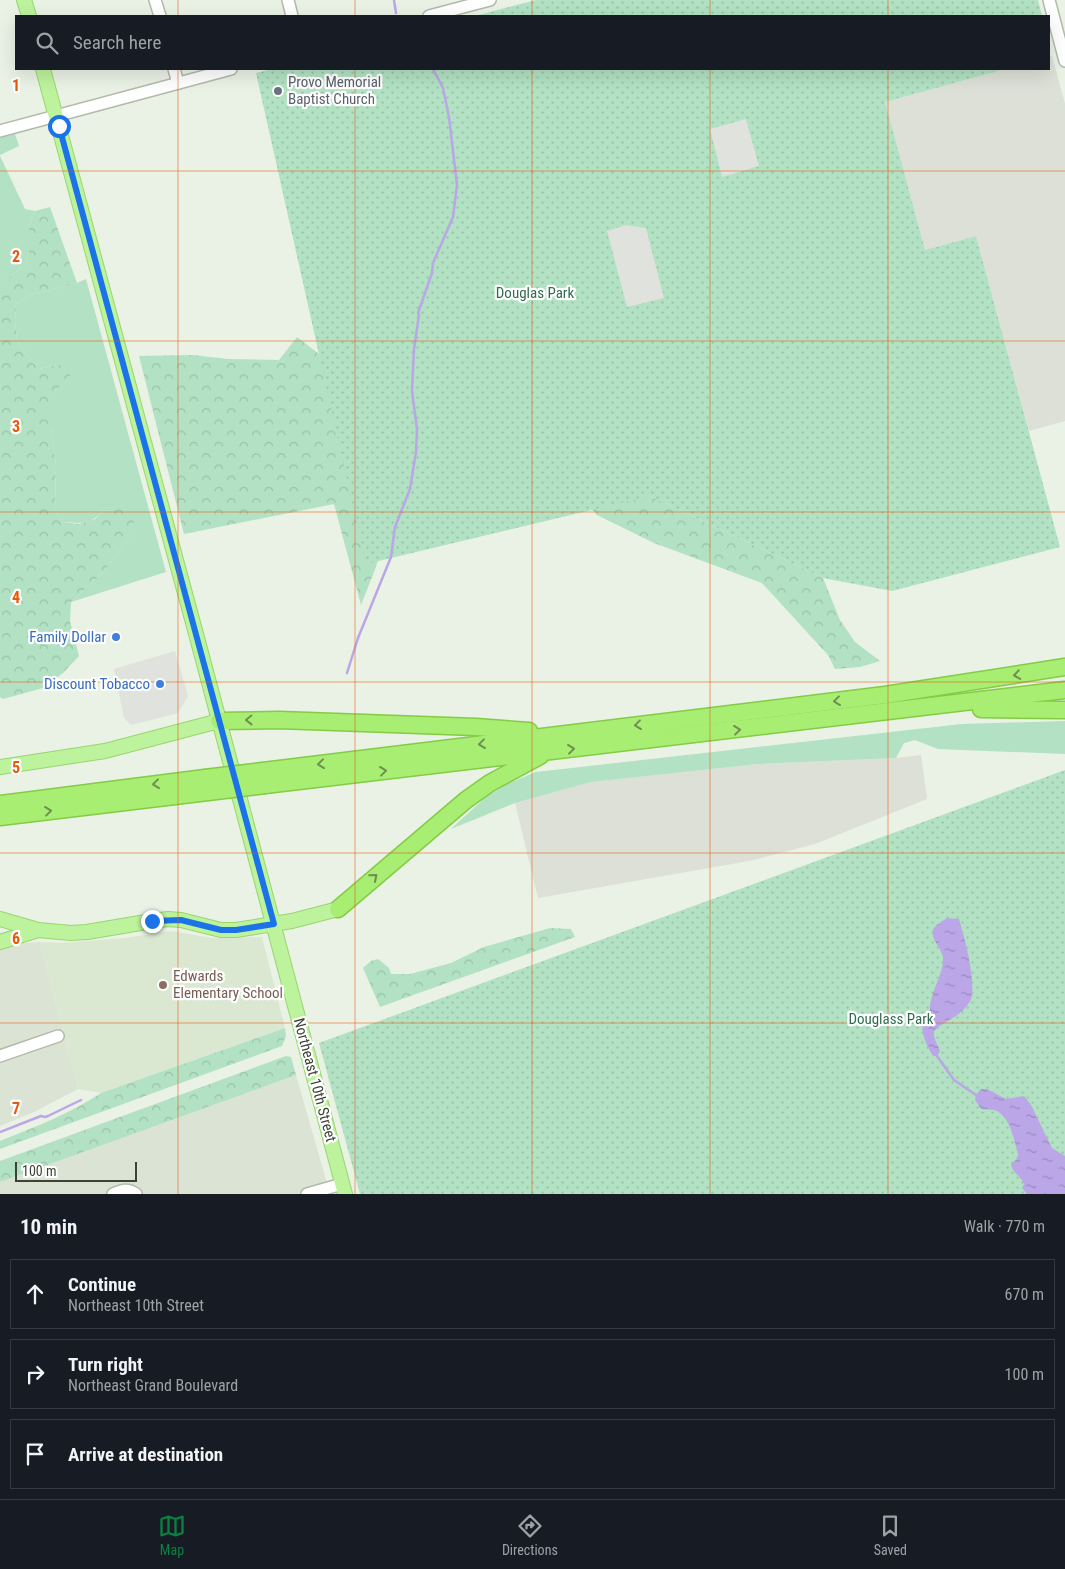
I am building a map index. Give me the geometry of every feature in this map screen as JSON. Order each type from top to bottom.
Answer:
[{"type":"highway","points":[[0,804],[264,778],[565,734],[885,694],[1065,667]]},
{"type":"highway","points":[[264,778],[547,752],[1065,690]]},
{"type":"highway","points":[[914,709],[1065,710]]},
{"type":"highway","points":[[219,721],[279,720],[476,727],[565,734]]},
{"type":"highway","points":[[338,909],[466,800],[490,783],[547,752]]},
{"type":"highway","points":[[0,817],[206,785]]},
{"type":"main road","points":[[24,0],[29,15]]},
{"type":"main road","name":"Northeast 10th Street","points":[[43,70],[344,1189]]},
{"type":"main road","points":[[0,767],[105,751],[219,721]]},
{"type":"main road","points":[[0,919],[38,930],[71,933],[168,919],[181,920],[221,930],[236,930],[274,924],[338,909]]},
{"type":"main road","points":[[0,942],[38,930]]},
{"type":"street","points":[[155,0],[160,15]]},
{"type":"street","points":[[288,0],[292,15]]},
{"type":"street","points":[[433,15],[490,0]]},
{"type":"street","points":[[1049,0],[1065,61]]},
{"type":"street","points":[[174,70],[178,83]]},
{"type":"street","points":[[0,131],[227,70]]},
{"type":"street","points":[[0,1056],[58,1036]]},
{"type":"street","points":[[307,1194],[344,1189]]},
{"type":"street","points":[[113,1194],[120,1190],[129,1190],[136,1194]]},
{"type":"shaded area","points":[[1052,56],[1065,104],[1065,421],[1029,431],[976,236],[925,250],[884,102],[1001,70],[1050,70],[1050,57]]},
{"type":"shaded area","points":[[746,119],[759,166],[722,177],[710,129]]},
{"type":"shaded area","points":[[626,225],[646,228],[664,298],[627,307],[607,231]]},
{"type":"shaded area","points":[[175,651],[188,696],[178,713],[131,725],[124,718],[114,669]]},
{"type":"shaded area","points":[[921,755],[927,799],[815,844],[749,861],[538,898],[515,803],[591,782],[758,764],[896,758]]},
{"type":"shaded area","name":"Edwards Elementary School","points":[[172,931],[212,938],[262,937],[285,1028],[101,1093],[78,1089],[40,942],[60,943],[125,938]]},
{"type":"shaded area","points":[[40,942],[78,1089],[34,1112],[0,1126],[0,948],[16,944]]},
{"type":"shaded area","points":[[296,1075],[330,1194],[0,1194],[0,1181]]},
{"type":"green space","points":[[536,0],[1038,0],[1042,15],[479,15]]},
{"type":"green space","name":"Douglas Park","points":[[268,70],[1001,70],[885,102],[925,250],[976,236],[1060,547],[892,591],[823,578],[650,496],[366,564],[256,73]]},
{"type":"green space","points":[[15,134],[19,146],[0,155],[0,138]]},
{"type":"green space","points":[[0,156],[25,209],[35,211],[29,226],[29,252],[26,264],[4,281],[0,281]]},
{"type":"green space","points":[[50,207],[77,283],[30,295],[16,304],[15,321],[17,342],[39,369],[61,364],[72,372],[67,381],[51,394],[51,428],[56,465],[55,511],[63,522],[79,524],[95,519],[111,503],[118,502],[130,512],[134,524],[131,535],[102,574],[71,602],[70,621],[79,656],[63,673],[43,688],[3,699],[0,697],[0,281],[4,281],[26,264],[29,252],[29,226],[35,211]]},
{"type":"green space","points":[[86,279],[166,572],[71,602],[102,574],[131,535],[106,508],[96,517],[82,523],[63,522],[55,511],[56,465],[51,428],[51,394],[67,381],[61,364],[39,369],[17,342],[15,321],[16,304],[30,295]]},
{"type":"green space","points":[[297,337],[336,367],[398,480],[376,567],[361,605],[334,504],[184,534],[139,356],[193,355],[228,359],[279,360]]},
{"type":"green space","points":[[565,480],[650,496],[823,578],[840,620],[855,642],[880,661],[860,667],[835,669],[828,655],[762,583],[654,543],[597,515]]},
{"type":"green space","points":[[1065,721],[1065,754],[938,749],[915,740],[904,743],[896,758],[758,764],[591,782],[515,803],[451,829],[486,797],[507,784],[536,772],[962,724]]},
{"type":"green space","name":"Douglass Park","points":[[1065,770],[1065,1194],[360,1194],[319,1043]]},
{"type":"green space","points":[[550,928],[571,929],[575,937],[380,1007],[363,968],[371,961],[378,959],[389,968],[391,974],[410,974],[451,963],[484,947]]},
{"type":"green space","points":[[285,1028],[286,1036],[282,1046],[0,1149],[0,1141],[64,1114],[101,1093]]},
{"type":"green space","points":[[286,1056],[291,1057],[296,1075],[0,1182],[0,1161]]},
{"type":"water","points":[[947,918],[959,919],[970,964],[972,996],[964,1009],[934,1032],[940,1051],[937,1056],[933,1056],[925,1041],[922,1024],[930,1015],[931,1000],[943,964],[943,957],[934,939],[933,931],[937,925]]},
{"type":"water","points":[[981,1089],[987,1089],[1006,1099],[1024,1096],[1031,1105],[1052,1148],[1065,1156],[1065,1194],[1027,1194],[1022,1188],[1024,1184],[1013,1170],[1011,1164],[1018,1158],[1018,1154],[1009,1124],[997,1111],[981,1109],[975,1100],[976,1095]]},
{"type":"waterway","points":[[394,0],[396,13]]},
{"type":"waterway","points":[[347,673],[358,638],[391,557],[395,527],[410,489],[416,452],[417,429],[412,391],[418,313],[432,273],[433,263],[453,217],[457,185],[449,117],[443,88],[434,70]]},
{"type":"waterway","points":[[937,1056],[954,1080],[976,1095]]},
{"type":"waterway","points":[[0,1132],[41,1116],[48,1116],[81,1100]]},
{"type":"place","name":"Provo Memorial Baptist Church","points":[[278,91]]},
{"type":"place","name":"Family Dollar","points":[[116,637]]},
{"type":"place","name":"Discount Tobacco","points":[[160,684]]},
{"type":"place","name":"Edwards Elementary School","points":[[163,985]]},
{"type":"route","points":[[59,126],[274,924],[236,930],[221,930],[181,920],[152,921]]}]
